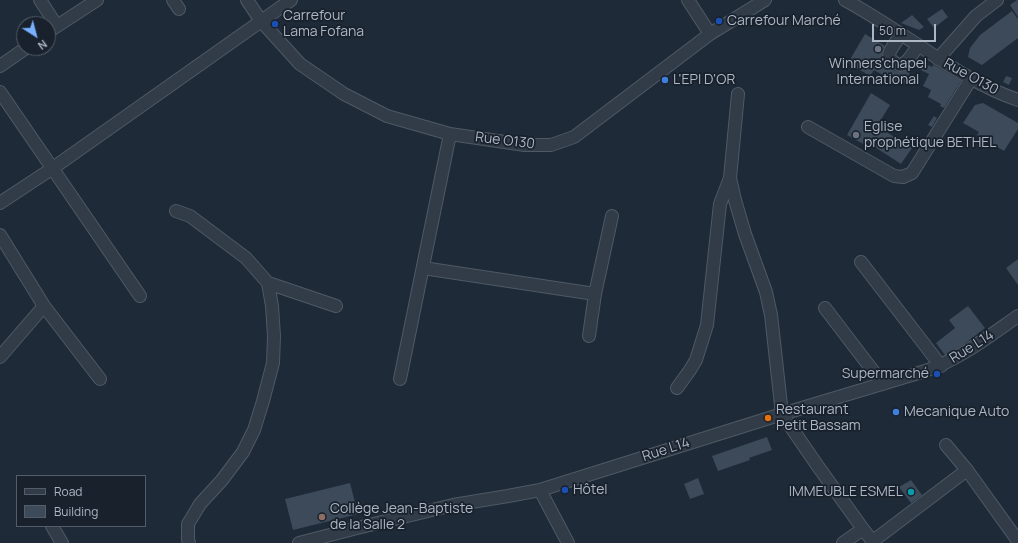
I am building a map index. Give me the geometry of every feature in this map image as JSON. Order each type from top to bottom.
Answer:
[{"type":"street","points":[[40,0],[47,16]]},
{"type":"street","points":[[56,27],[96,0]]},
{"type":"street","name":"Rue O130","points":[[247,0],[261,21],[300,64],[344,94],[387,116],[450,134],[525,145],[551,145],[574,137],[710,34],[765,0]]},
{"type":"street","points":[[0,203],[53,168],[291,0]]},
{"type":"street","points":[[688,0],[710,34]]},
{"type":"street","name":"Rue O130","points":[[845,0],[867,12],[971,79],[1005,96],[1018,100]]},
{"type":"street","points":[[938,59],[976,16],[997,0]]},
{"type":"street","points":[[901,34],[890,51],[889,56],[890,59],[897,64],[903,65],[918,46]]},
{"type":"street","points":[[0,66],[16,55]]},
{"type":"street","points":[[808,126],[894,176],[903,177],[912,173],[971,79]]},
{"type":"street","points":[[0,92],[140,296]]},
{"type":"street","points":[[677,388],[696,360],[708,325],[720,204],[730,178],[738,94]]},
{"type":"street","points":[[400,379],[450,134]]},
{"type":"street","points":[[730,178],[745,234],[766,292],[771,315],[782,414],[873,542],[966,470]]},
{"type":"street","points":[[176,211],[190,216],[246,258],[268,283],[336,306]]},
{"type":"street","points":[[589,336],[595,294],[612,216]]},
{"type":"street","points":[[0,235],[44,306],[100,379]]},
{"type":"street","points":[[861,262],[941,366]]},
{"type":"street","points":[[423,268],[595,294]]},
{"type":"street","points":[[189,543],[188,524],[200,504],[222,480],[243,452],[254,430],[263,402],[273,363],[274,336],[272,306],[268,283]]},
{"type":"street","points":[[0,357],[44,306]]},
{"type":"street","points":[[825,308],[883,384]]},
{"type":"street","name":"Rue L14","points":[[299,543],[453,505],[540,490],[941,366],[971,349],[1018,316]]},
{"type":"street","points":[[946,445],[1018,541]]},
{"type":"street","points":[[540,490],[568,543]]},
{"type":"street","points":[[53,527],[62,543]]},
{"type":"street","points":[[843,543],[863,529]]},
{"type":"building","points":[[1018,0],[1018,17],[1010,5]]},
{"type":"building","points":[[942,9],[948,17],[934,28],[927,19]]},
{"type":"building","points":[[1012,11],[1018,19],[1018,38],[982,65],[968,57],[970,48],[980,35]]},
{"type":"building","points":[[912,15],[924,27],[919,30],[901,23]]},
{"type":"building","points":[[865,34],[885,46],[881,59],[890,69],[899,72],[912,69],[904,84],[897,80],[895,82],[874,70],[870,76],[848,63]]},
{"type":"building","points":[[917,60],[932,67],[933,65],[936,66],[961,81],[944,108],[940,106],[941,104],[928,97],[931,90],[923,86],[929,74],[912,66]]},
{"type":"building","points":[[1006,76],[1012,78],[1009,85],[1003,82]]},
{"type":"building","points":[[871,93],[890,105],[877,126],[912,148],[901,164],[867,142],[865,145],[847,135]]},
{"type":"building","points":[[983,103],[1018,123],[1018,129],[1004,151],[977,135],[979,132],[963,123],[975,105]]},
{"type":"building","points":[[934,116],[937,118],[932,127],[928,125]]},
{"type":"building","points":[[1018,259],[1018,285],[1006,268]]},
{"type":"building","points":[[968,306],[985,328],[963,345],[945,355],[936,343],[955,328],[949,320]]},
{"type":"building","points":[[767,437],[772,450],[749,458],[750,460],[718,471],[712,456]]},
{"type":"building","points":[[698,478],[704,494],[690,499],[684,484]]},
{"type":"building","name":"IMMEUBLE ESMEL","points":[[911,480],[922,495],[911,503],[899,487]]},
{"type":"building","points":[[350,483],[358,514],[293,530],[285,499]]},
{"type":"place","name":"Carrefour Marché","points":[[719,21]]},
{"type":"place","name":"Carrefour Lama Fofana","points":[[275,24]]},
{"type":"place","name":"Winners'chapel International","points":[[878,49]]},
{"type":"place","name":"L'EPI D'OR","points":[[665,80]]},
{"type":"place","name":"Eglise prophétique BETHEL","points":[[856,135]]},
{"type":"place","name":"Supermarché","points":[[937,374]]},
{"type":"place","name":"Mecanique Auto","points":[[896,412]]},
{"type":"place","name":"Restaurant Petit Bassam","points":[[768,418]]},
{"type":"place","name":"Hôtel","points":[[565,490]]},
{"type":"place","name":"IMMEUBLE ESMEL","points":[[911,492]]},
{"type":"place","name":"Collège Jean-Baptiste de la Salle 2","points":[[322,517]]}]
